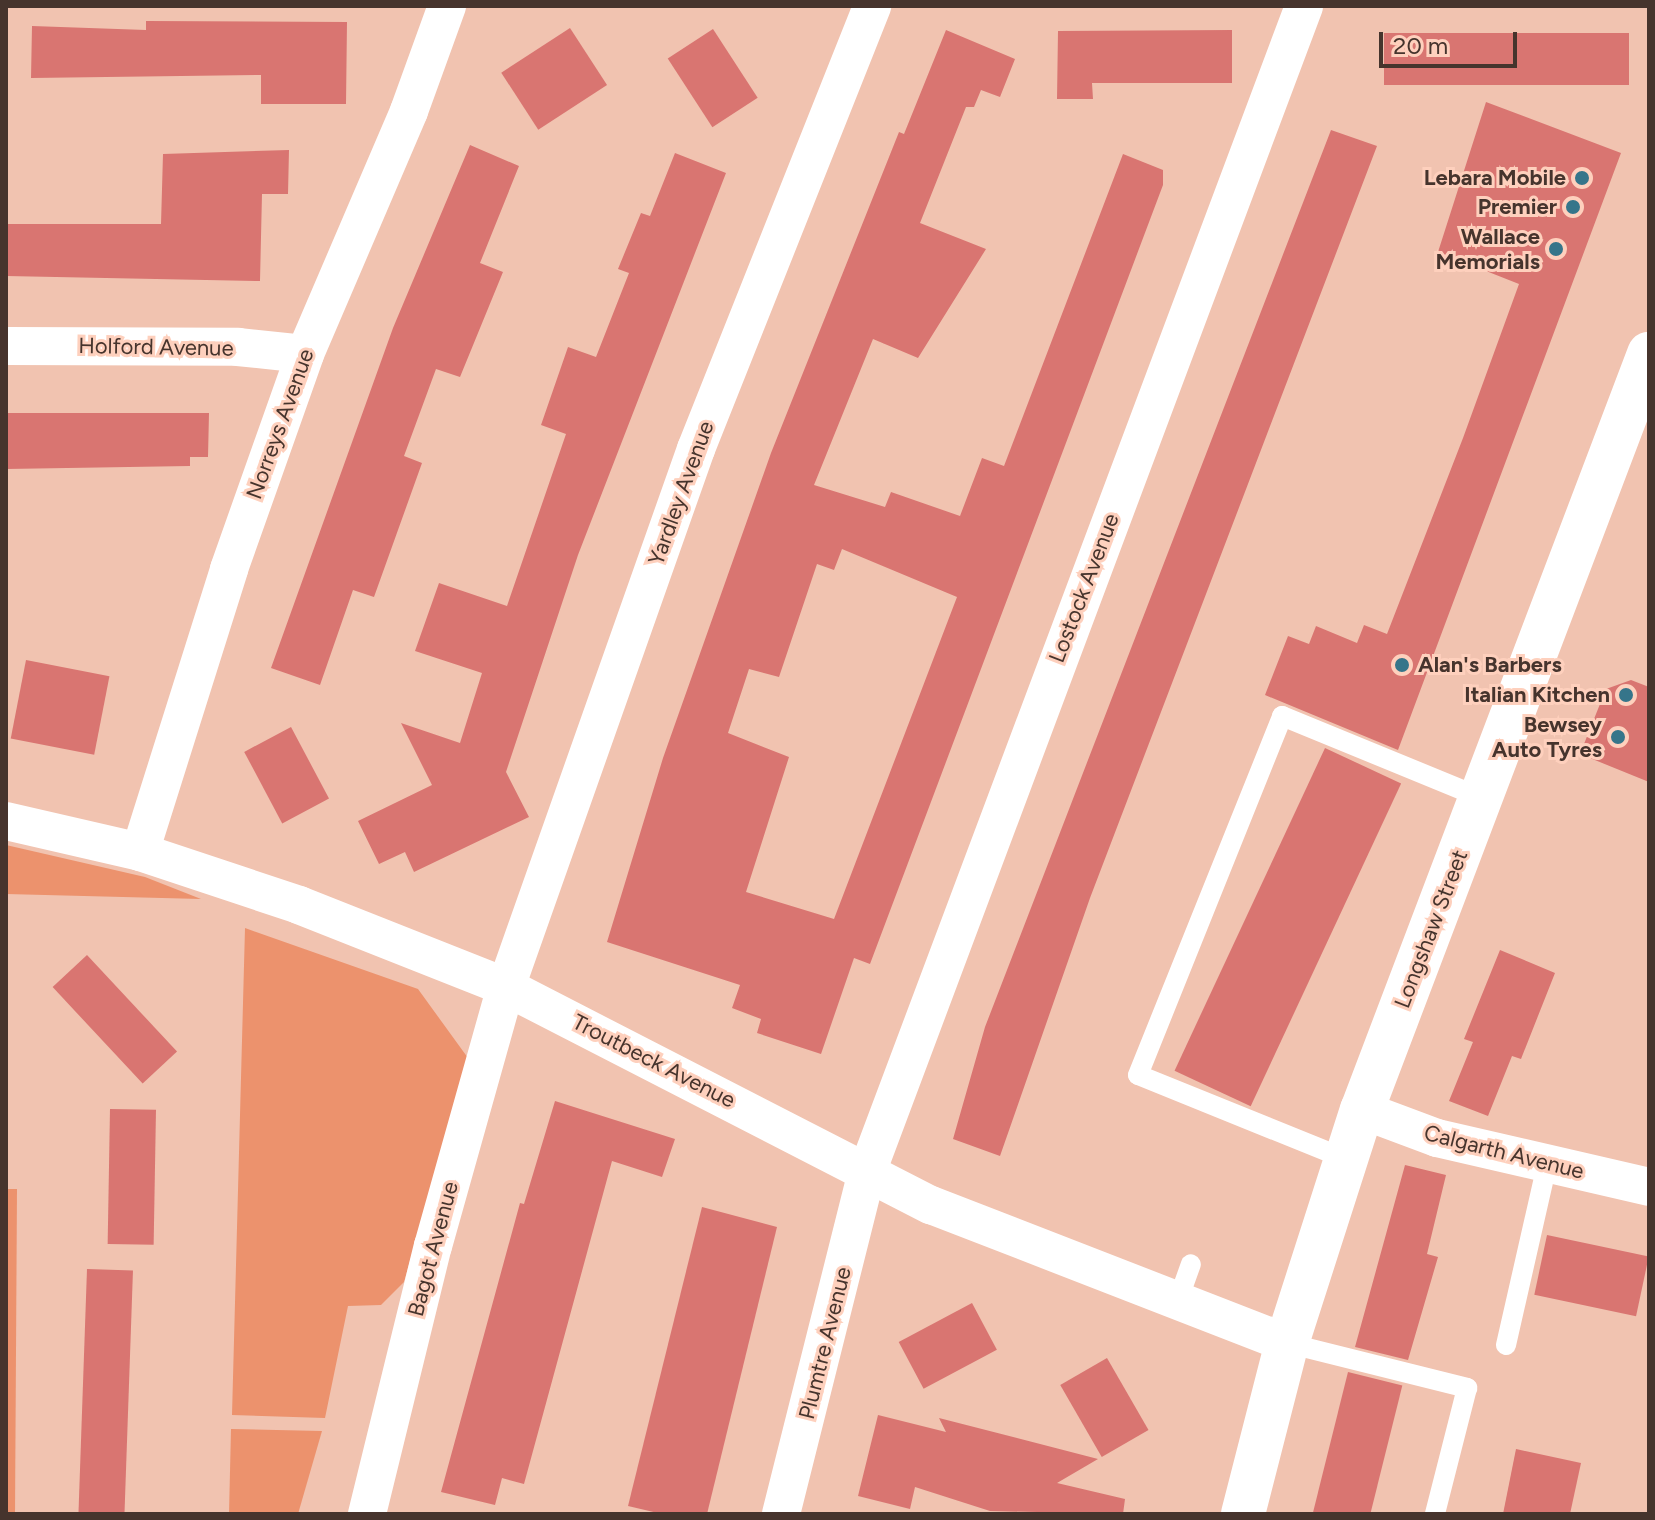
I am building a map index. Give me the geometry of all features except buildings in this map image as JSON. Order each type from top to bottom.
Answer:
[{"type":"street","name":"Norreys Avenue","points":[[140,852],[224,583],[305,354],[409,111],[447,6]]},
{"type":"street","name":"Yardley Avenue","points":[[506,987],[696,449],[872,6]]},
{"type":"street","name":"Lostock Avenue","points":[[867,1172],[1304,6]]},
{"type":"street","name":"Holford Avenue","points":[[6,346],[238,347],[305,354]]},
{"type":"street","name":"Longshaw Street","points":[[1243,1514],[1287,1343],[1362,1110],[1645,377]]},
{"type":"street","name":"Troutbeck Avenue","points":[[6,821],[140,852],[299,905],[506,987],[972,1223],[1287,1343]]},
{"type":"street","name":"Bagot Avenue","points":[[367,1514],[433,1246],[506,987]]},
{"type":"street","name":"Calgarth Avenue","points":[[1362,1110],[1437,1138],[1649,1187]]},
{"type":"street","name":"Plumtre Avenue","points":[[781,1514],[867,1172]]},
{"type":"lane","points":[[1346,1159],[1138,1075],[1282,716],[1482,798]]},
{"type":"lane","points":[[1506,1345],[1547,1164]]},
{"type":"lane","points":[[1177,1303],[1191,1264]]},
{"type":"lane","points":[[1287,1343],[1467,1388],[1435,1514]]},
{"type":"shaded area","points":[[6,845],[145,877],[201,899],[6,894]]},
{"type":"shaded area","points":[[245,928],[418,989],[468,1058],[404,1282],[381,1305],[348,1306],[325,1418],[232,1415]]},
{"type":"shaded area","points":[[6,1189],[17,1189],[15,1514],[6,1514]]},
{"type":"shaded area","points":[[231,1429],[322,1431],[298,1514],[229,1514]]},
{"type":"place","name":"Lebara Mobile","points":[[1582,178]]},
{"type":"place","name":"Premier","points":[[1573,207]]},
{"type":"place","name":"Wallace Memorials","points":[[1556,249]]},
{"type":"place","name":"Alan's Barbers","points":[[1402,665]]},
{"type":"place","name":"Italian Kitchen","points":[[1626,695]]},
{"type":"place","name":"Bewsey Auto Tyres","points":[[1618,737]]}]
